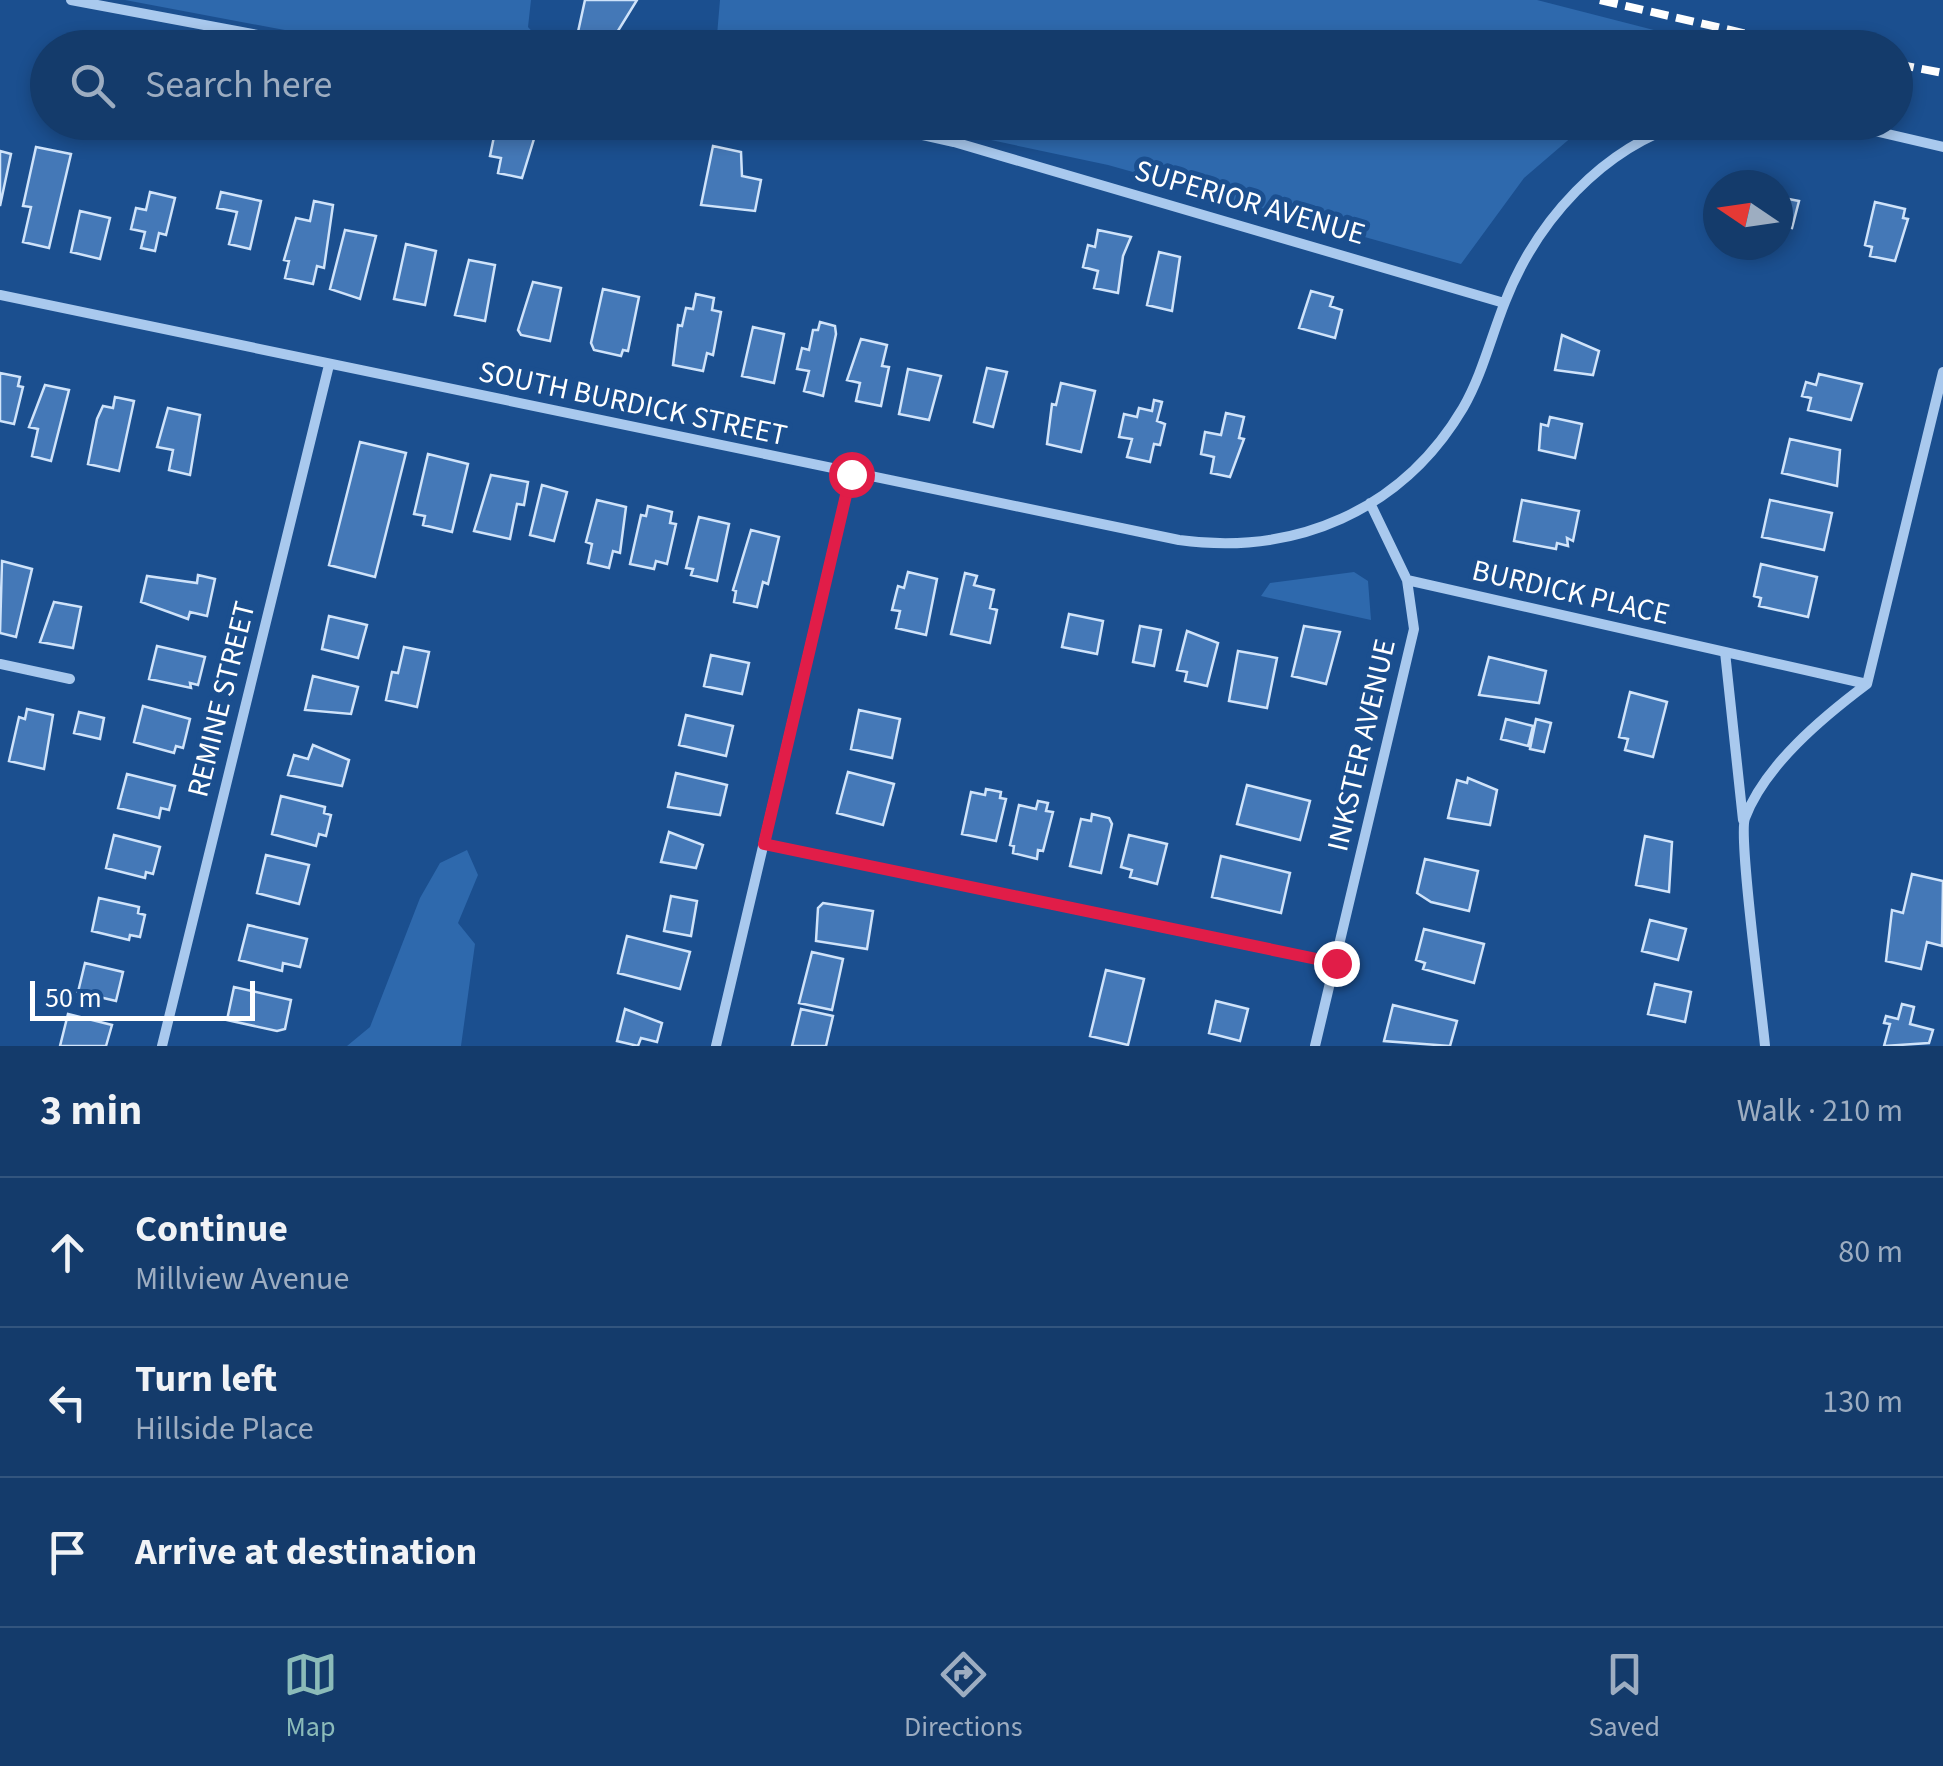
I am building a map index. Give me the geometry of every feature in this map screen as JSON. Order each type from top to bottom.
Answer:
[{"type":"street","points":[[72,0],[231,30]]},
{"type":"street","points":[[1913,139],[1943,146]]},
{"type":"street","name":"SUPERIOR AVENUE","points":[[945,140],[1504,303]]},
{"type":"street","points":[[1370,503],[1413,469],[1449,430],[1478,378],[1522,260],[1564,203],[1596,174],[1649,140]]},
{"type":"street","name":"SOUTH BURDICK STREET","points":[[0,295],[851,474],[1223,546],[1323,530],[1370,503]]},
{"type":"street","name":"REMINE STREET","points":[[162,1046],[329,364]]},
{"type":"street","points":[[1744,820],[1773,774],[1828,713],[1867,684],[1943,372]]},
{"type":"street","points":[[716,1046],[851,474]]},
{"type":"street","name":"INKSTER AVENUE","points":[[1315,1046],[1414,629],[1407,580],[1370,503]]},
{"type":"street","name":"BURDICK PLACE","points":[[1407,580],[1867,684]]},
{"type":"street","points":[[1725,652],[1765,1046]]},
{"type":"street","points":[[0,664],[70,679]]},
{"type":"street","points":[[764,844],[1336,963]]},
{"type":"shaded area","points":[[125,0],[531,0],[531,30],[285,30]]},
{"type":"shaded area","points":[[720,0],[1537,0],[1654,30],[717,30]]},
{"type":"shaded area","points":[[991,140],[1568,140],[1524,178],[1461,264],[1108,165]]},
{"type":"shaded area","points":[[1354,572],[1368,581],[1371,620],[1261,596],[1270,583]]},
{"type":"shaded area","points":[[467,850],[478,875],[458,923],[475,944],[461,1046],[347,1046],[370,1027],[420,898],[440,863]]},
{"type":"building","points":[[585,0],[637,0],[618,30],[578,30]]},
{"type":"building","points":[[493,140],[534,140],[522,178],[498,173],[501,158],[490,156]]},
{"type":"building","points":[[713,146],[741,152],[742,176],[761,180],[755,211],[701,205]]},
{"type":"building","points":[[36,147],[71,154],[49,248],[23,242],[31,207],[23,206]]},
{"type":"building","points":[[0,151],[11,154],[0,206]]},
{"type":"building","points":[[150,192],[175,198],[166,235],[159,233],[155,251],[141,248],[145,232],[131,229],[136,208],[146,210]]},
{"type":"building","points":[[221,192],[261,201],[250,249],[229,244],[237,212],[217,208]]},
{"type":"building","points":[[1793,200],[1799,201],[1793,224]]},
{"type":"building","points":[[314,201],[333,205],[324,268],[317,266],[313,284],[285,278],[289,261],[284,260],[296,218],[310,221]]},
{"type":"building","points":[[1875,202],[1905,209],[1903,218],[1908,219],[1895,261],[1870,256],[1872,247],[1865,245]]},
{"type":"building","points":[[80,211],[110,218],[100,259],[71,252]]},
{"type":"building","points":[[345,230],[376,236],[360,299],[330,289]]},
{"type":"building","points":[[1098,230],[1131,237],[1123,256],[1118,293],[1094,288],[1098,271],[1083,267],[1088,245],[1095,247]]},
{"type":"building","points":[[406,244],[436,251],[425,305],[394,299]]},
{"type":"building","points":[[1159,252],[1180,257],[1172,311],[1147,305]]},
{"type":"building","points":[[469,260],[495,265],[485,321],[455,315]]},
{"type":"building","points":[[533,282],[561,288],[550,341],[521,335],[518,330]]},
{"type":"building","points":[[603,289],[639,297],[628,351],[623,350],[621,356],[594,350],[591,343]]},
{"type":"building","points":[[1311,291],[1333,297],[1330,306],[1342,310],[1335,338],[1299,328]]},
{"type":"building","points":[[696,294],[714,298],[712,310],[721,312],[713,355],[707,353],[703,371],[673,365],[678,325],[682,326],[686,308],[693,309]]},
{"type":"building","points":[[820,322],[835,326],[836,334],[823,396],[804,391],[809,371],[797,369],[802,348],[809,350],[813,330],[818,330]]},
{"type":"building","points":[[753,327],[784,334],[774,383],[742,376]]},
{"type":"building","points":[[1562,335],[1599,351],[1593,375],[1555,370]]},
{"type":"building","points":[[861,339],[887,345],[882,366],[889,367],[881,406],[856,401],[860,383],[847,380]]},
{"type":"building","points":[[987,368],[1007,372],[993,427],[974,422]]},
{"type":"building","points":[[908,369],[941,376],[929,420],[899,414]]},
{"type":"building","points":[[0,373],[20,377],[18,386],[23,387],[14,424],[0,421]]},
{"type":"building","points":[[1819,374],[1862,384],[1851,420],[1808,410],[1811,398],[1802,396],[1806,382],[1816,385]]},
{"type":"building","points":[[1061,383],[1095,391],[1081,452],[1047,444],[1052,404],[1056,405]]},
{"type":"building","points":[[45,385],[69,390],[51,461],[32,456],[38,429],[29,427]]},
{"type":"building","points":[[115,397],[134,401],[119,471],[88,464],[97,419],[103,406],[113,408]]},
{"type":"building","points":[[1154,400],[1162,402],[1157,421],[1165,424],[1160,445],[1154,444],[1150,462],[1127,457],[1132,439],[1119,437],[1124,414],[1137,417],[1139,408],[1152,411]]},
{"type":"building","points":[[168,408],[200,415],[190,475],[169,470],[173,450],[157,447]]},
{"type":"building","points":[[1226,413],[1244,417],[1239,438],[1244,439],[1230,477],[1211,473],[1214,457],[1201,454],[1205,432],[1221,435]]},
{"type":"building","points":[[1550,417],[1582,424],[1575,458],[1539,450],[1541,424],[1548,426]]},
{"type":"building","points":[[1790,439],[1840,450],[1837,486],[1782,473]]},
{"type":"building","points":[[360,442],[406,453],[375,577],[329,565]]},
{"type":"building","points":[[428,454],[468,464],[452,532],[423,525],[425,516],[414,514]]},
{"type":"building","points":[[491,475],[528,482],[524,505],[517,504],[510,539],[474,531]]},
{"type":"building","points":[[542,485],[567,492],[554,541],[530,535]]},
{"type":"building","points":[[597,500],[626,507],[620,553],[613,551],[609,568],[588,563],[592,544],[586,542]]},
{"type":"building","points":[[1522,500],[1579,511],[1573,541],[1567,538],[1568,546],[1557,543],[1556,549],[1514,541]]},
{"type":"building","points":[[1770,500],[1832,513],[1824,550],[1762,537]]},
{"type":"building","points":[[648,506],[672,512],[670,523],[676,524],[667,564],[656,561],[654,569],[630,564],[641,515],[646,516]]},
{"type":"building","points":[[699,517],[729,524],[717,581],[691,575],[693,569],[686,568]]},
{"type":"building","points":[[751,530],[779,537],[768,584],[763,582],[757,607],[734,602],[733,590]]},
{"type":"building","points":[[2,561],[32,569],[16,637],[0,633]]},
{"type":"building","points":[[1761,564],[1817,577],[1808,617],[1759,606],[1761,598],[1754,596]]},
{"type":"building","points":[[908,572],[937,579],[926,635],[896,628],[900,611],[892,610],[898,586],[904,588]]},
{"type":"building","points":[[965,573],[977,576],[974,585],[994,590],[990,608],[997,610],[990,643],[951,634]]},
{"type":"building","points":[[198,575],[215,579],[207,616],[190,612],[188,619],[141,602],[147,576],[197,583]]},
{"type":"building","points":[[54,602],[81,607],[73,648],[40,642]]},
{"type":"building","points":[[1069,614],[1103,621],[1097,654],[1062,647]]},
{"type":"building","points":[[329,616],[367,625],[358,658],[322,649]]},
{"type":"building","points":[[1140,626],[1161,630],[1154,666],[1133,662]]},
{"type":"building","points":[[1304,626],[1340,632],[1326,684],[1292,676]]},
{"type":"building","points":[[1187,631],[1218,643],[1207,686],[1185,681],[1187,672],[1177,670]]},
{"type":"building","points":[[157,646],[205,657],[198,685],[190,683],[191,688],[149,679]]},
{"type":"building","points":[[404,647],[429,652],[417,707],[386,700],[392,672],[398,673]]},
{"type":"building","points":[[1238,651],[1277,658],[1267,708],[1229,701]]},
{"type":"building","points":[[711,655],[749,663],[742,694],[704,686]]},
{"type":"building","points":[[1489,657],[1546,671],[1539,703],[1479,695]]},
{"type":"building","points":[[313,676],[358,687],[351,714],[305,710]]},
{"type":"building","points":[[1630,692],[1667,702],[1653,757],[1625,750],[1628,739],[1619,737]]},
{"type":"building","points":[[143,706],[190,719],[183,748],[176,746],[174,753],[134,742]]},
{"type":"building","points":[[27,709],[53,715],[44,769],[9,761],[19,717],[25,719]]},
{"type":"building","points":[[859,710],[900,719],[892,758],[851,749]]},
{"type":"building","points":[[79,712],[104,718],[100,739],[74,733]]},
{"type":"building","points":[[686,715],[733,726],[726,756],[679,745]]},
{"type":"building","points":[[1506,719],[1533,726],[1528,746],[1501,739]]},
{"type":"building","points":[[1536,719],[1551,723],[1544,752],[1530,749]]},
{"type":"building","points":[[313,745],[349,760],[342,786],[288,775],[294,755],[308,759]]},
{"type":"building","points":[[848,772],[894,784],[883,825],[837,813]]},
{"type":"building","points":[[676,773],[727,785],[720,815],[668,807]]},
{"type":"building","points":[[127,774],[175,786],[169,810],[161,808],[159,818],[118,808]]},
{"type":"building","points":[[1468,778],[1497,790],[1490,825],[1448,818],[1457,780],[1467,783]]},
{"type":"building","points":[[1247,785],[1310,801],[1300,840],[1237,824]]},
{"type":"building","points":[[986,789],[1001,792],[1000,798],[1006,799],[996,841],[962,834],[971,792],[985,795]]},
{"type":"building","points":[[281,796],[325,807],[324,813],[331,815],[326,836],[319,834],[316,846],[272,834]]},
{"type":"building","points":[[1038,801],[1048,803],[1046,811],[1053,812],[1043,851],[1038,850],[1037,859],[1013,853],[1014,846],[1010,845],[1019,805],[1036,809]]},
{"type":"building","points":[[1092,814],[1109,818],[1112,824],[1101,873],[1070,866],[1081,819],[1091,821]]},
{"type":"building","points":[[669,832],[703,845],[696,868],[661,862]]},
{"type":"building","points":[[114,835],[160,847],[153,874],[146,872],[145,878],[106,868]]},
{"type":"building","points":[[1129,835],[1167,844],[1157,884],[1130,877],[1132,870],[1121,867]]},
{"type":"building","points":[[1645,836],[1672,842],[1669,892],[1636,885]]},
{"type":"building","points":[[266,855],[309,865],[299,904],[257,893]]},
{"type":"building","points":[[1221,856],[1290,873],[1281,913],[1212,897]]},
{"type":"building","points":[[1425,859],[1478,871],[1469,911],[1431,902],[1417,893]]},
{"type":"building","points":[[1912,874],[1943,881],[1942,946],[1927,942],[1921,969],[1886,961],[1892,910],[1903,913]]},
{"type":"building","points":[[671,896],[697,901],[691,936],[664,931]]},
{"type":"building","points":[[99,898],[139,907],[138,913],[145,915],[140,937],[130,935],[129,940],[92,931]]},
{"type":"building","points":[[823,903],[873,911],[867,949],[816,941],[818,908]]},
{"type":"building","points":[[1650,920],[1686,929],[1678,960],[1642,951]]},
{"type":"building","points":[[248,925],[307,939],[300,967],[283,963],[282,971],[239,960]]},
{"type":"building","points":[[1424,929],[1484,944],[1474,983],[1423,969],[1425,963],[1416,960]]},
{"type":"building","points":[[627,936],[690,952],[680,989],[618,973]]},
{"type":"building","points":[[812,952],[843,959],[832,1010],[799,1003]]},
{"type":"building","points":[[85,963],[123,972],[116,1001],[78,992]]},
{"type":"building","points":[[1106,970],[1144,979],[1128,1045],[1090,1036]]},
{"type":"building","points":[[1655,984],[1691,992],[1685,1022],[1648,1014]]},
{"type":"building","points":[[234,987],[291,1000],[285,1029],[277,1031],[227,1020]]},
{"type":"building","points":[[1216,1001],[1248,1009],[1240,1041],[1209,1033]]},
{"type":"building","points":[[1902,1004],[1914,1007],[1910,1024],[1933,1030],[1929,1043],[1884,1046],[1890,1024],[1884,1023],[1886,1016],[1898,1019]]},
{"type":"building","points":[[1393,1005],[1457,1021],[1450,1046],[1384,1041]]},
{"type":"building","points":[[625,1009],[662,1023],[657,1042],[641,1038],[638,1046],[617,1041]]},
{"type":"building","points":[[801,1009],[833,1016],[826,1046],[792,1046]]},
{"type":"building","points":[[68,1014],[112,1025],[106,1046],[60,1046]]},
{"type":"railway","points":[[1600,0],[1730,30]]},
{"type":"railway","points":[[1913,67],[1943,73]]},
{"type":"route","points":[[851,474],[764,844],[1336,963]]}]
